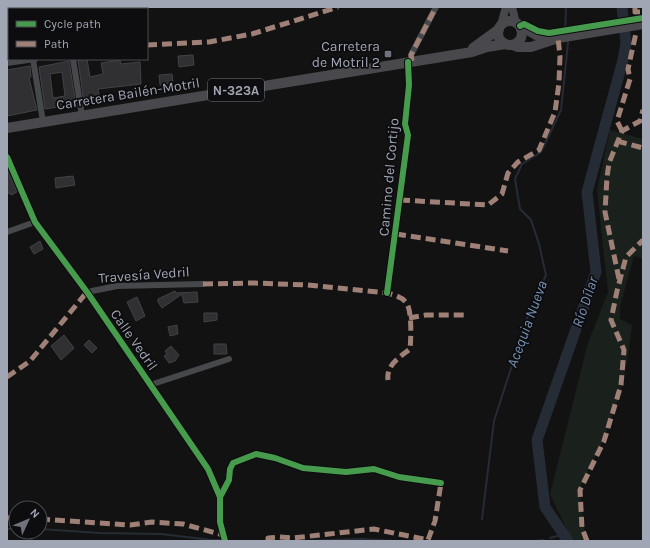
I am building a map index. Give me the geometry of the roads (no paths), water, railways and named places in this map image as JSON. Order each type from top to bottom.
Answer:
[{"type":"main road","name":"N-323A","points":[[500,27],[508,21],[536,35],[560,38]]},
{"type":"main road","name":"N-323A","points":[[509,44],[518,47],[531,47],[560,38],[642,24]]},
{"type":"main road","points":[[500,27],[499,38],[509,44],[521,38],[519,26]]},
{"type":"main road","name":"Carretera Bailén-Motril","points":[[466,52],[500,27]]},
{"type":"main road","name":"Carretera Bailén-Motril","points":[[7,128],[472,52],[488,47],[509,44]]},
{"type":"street","name":"Camino del Cortijo","points":[[388,293],[408,135],[405,124],[411,56],[436,7]]},
{"type":"street","points":[[500,27],[506,7]]},
{"type":"street","points":[[512,7],[519,26]]},
{"type":"street","points":[[7,63],[33,60],[43,122]]},
{"type":"street","points":[[73,60],[82,116]]},
{"type":"street","name":"Calle Vedril","points":[[7,157],[35,222],[87,292],[208,469],[220,497],[220,522],[225,541]]},
{"type":"street","points":[[7,232],[35,222]]},
{"type":"street","name":"Travesía Vedril","points":[[87,292],[117,286],[203,284]]},
{"type":"street","name":"Calle Vedril","points":[[150,386],[229,359]]},
{"type":"street","points":[[220,497],[229,480],[230,469],[233,463],[256,454],[276,458],[303,468],[346,472],[374,469],[399,477],[441,483]]},
{"type":"waterway","name":"Acequia Nueva","points":[[565,33],[566,7]]},
{"type":"waterway","name":"Río Dílar","points":[[568,541],[545,507],[537,440],[596,272],[587,192],[623,60],[626,43],[622,7]]},
{"type":"waterway","name":"Acequia Nueva","points":[[482,519],[494,421],[528,316],[546,275],[539,244],[531,220],[520,209],[515,179],[522,164],[541,152],[561,110],[568,43],[567,39]]},
{"type":"waterway","points":[[48,530],[100,533],[161,534],[220,540]]},
{"type":"waterway","points":[[550,538],[564,534]]},
{"type":"waterway","points":[[303,541],[361,539],[395,541]]},
{"type":"waterway","points":[[536,541],[543,540]]},
{"type":"place","name":"Carretera de Motril 2","points":[[388,54]]}]
